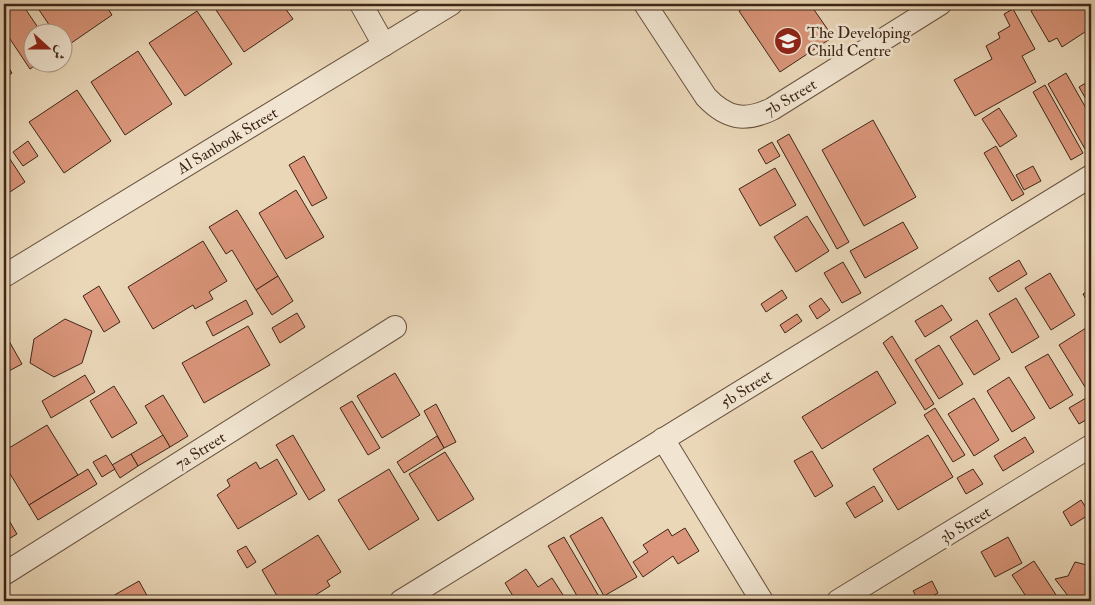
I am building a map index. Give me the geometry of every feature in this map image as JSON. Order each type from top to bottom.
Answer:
[{"type":"street","points":[[361,4],[391,40]]},
{"type":"street","points":[[376,4],[391,40]]},
{"type":"street","name":"Al Sanbook Street","points":[[4,276],[451,4]]},
{"type":"street","name":"7b Street","points":[[645,4],[706,97],[716,108],[729,115],[744,117],[759,115],[772,109],[940,4]]},
{"type":"street","name":"5b Street","points":[[401,601],[1091,176]]},
{"type":"street","name":"7a Street","points":[[4,574],[396,326]]},
{"type":"street","points":[[663,439],[762,601]]},
{"type":"street","name":"3b Street","points":[[838,601],[1091,446]]},
{"type":"building","points":[[13,4],[22,4],[34,22],[22,22],[22,57],[4,30],[4,10]]},
{"type":"building","points":[[35,4],[105,4],[112,15],[72,42],[72,22],[47,22]]},
{"type":"building","points":[[212,4],[282,4],[293,19],[244,52]]},
{"type":"building","points":[[750,4],[810,4],[833,37],[780,72],[739,11]]},
{"type":"building","points":[[1043,4],[1091,4],[1091,28],[1062,47],[1057,38],[1049,42],[1031,11]]},
{"type":"building","points":[[1013,9],[1035,49],[1022,56],[1036,82],[975,116],[954,80],[992,59],[986,46],[1000,38],[998,33],[1010,26],[1004,14]]},
{"type":"building","points":[[197,11],[232,64],[185,96],[149,43]]},
{"type":"building","points":[[138,51],[172,104],[125,135],[91,82]]},
{"type":"building","points":[[4,60],[12,73],[4,79]]},
{"type":"building","points":[[1066,73],[1091,117],[1091,145],[1085,149],[1048,84]]},
{"type":"building","points":[[1091,80],[1091,108],[1079,87]]},
{"type":"building","points":[[1045,85],[1083,153],[1071,160],[1033,92]]},
{"type":"building","points":[[77,90],[111,141],[64,173],[29,122]]},
{"type":"building","points":[[999,108],[1017,136],[1000,147],[982,119]]},
{"type":"building","points":[[873,120],[916,197],[864,226],[822,150]]},
{"type":"building","points":[[789,134],[849,242],[837,249],[777,141]]},
{"type":"building","points":[[28,141],[38,156],[23,166],[13,152]]},
{"type":"building","points":[[772,142],[780,156],[766,164],[758,150]]},
{"type":"building","points":[[996,146],[1024,194],[1012,201],[984,153]]},
{"type":"building","points":[[4,150],[25,182],[4,196]]},
{"type":"building","points":[[304,156],[327,198],[312,206],[289,165]]},
{"type":"building","points":[[1033,166],[1041,181],[1024,190],[1016,175]]},
{"type":"building","points":[[775,168],[796,205],[760,226],[739,189]]},
{"type":"building","points":[[296,190],[324,237],[286,259],[259,213]]},
{"type":"building","points":[[237,210],[278,276],[256,290],[232,250],[226,254],[209,227]]},
{"type":"building","points":[[807,216],[829,251],[796,272],[774,237]]},
{"type":"building","points":[[903,222],[918,248],[865,278],[850,251]]},
{"type":"building","points":[[203,241],[227,281],[209,292],[213,299],[195,309],[193,305],[153,329],[128,287]]},
{"type":"building","points":[[1019,260],[1027,274],[998,292],[989,278]]},
{"type":"building","points":[[843,262],[861,293],[842,303],[824,273]]},
{"type":"building","points":[[1050,273],[1075,315],[1051,330],[1025,288]]},
{"type":"building","points":[[278,276],[293,301],[272,315],[256,290]]},
{"type":"building","points":[[99,286],[120,322],[104,332],[83,296]]},
{"type":"building","points":[[1091,289],[1091,306],[1090,306],[1083,294]]},
{"type":"building","points":[[782,290],[787,298],[766,312],[761,304]]},
{"type":"building","points":[[821,298],[830,310],[817,319],[809,306]]},
{"type":"building","points":[[1016,298],[1039,337],[1012,353],[989,314]]},
{"type":"building","points":[[246,300],[253,314],[213,336],[206,322]]},
{"type":"building","points":[[942,305],[952,320],[925,337],[915,321]]},
{"type":"building","points":[[297,313],[305,327],[280,343],[272,328]]},
{"type":"building","points":[[797,314],[802,321],[785,333],[780,325]]},
{"type":"building","points":[[65,319],[92,331],[82,363],[54,377],[30,363],[34,339]]},
{"type":"building","points":[[977,320],[1000,359],[974,375],[950,337]]},
{"type":"building","points":[[248,326],[270,365],[204,403],[182,363]]},
{"type":"building","points":[[1086,328],[1091,338],[1091,383],[1085,387],[1059,345]]},
{"type":"building","points":[[892,336],[934,404],[925,410],[883,343]]},
{"type":"building","points":[[9,341],[22,364],[7,372],[4,366],[4,344]]},
{"type":"building","points":[[939,345],[963,384],[939,399],[915,360]]},
{"type":"building","points":[[1048,354],[1073,395],[1050,409],[1025,367]]},
{"type":"building","points":[[877,371],[896,403],[822,449],[802,417]]},
{"type":"building","points":[[395,373],[420,415],[382,438],[357,396]]},
{"type":"building","points":[[85,375],[95,392],[51,418],[42,401]]},
{"type":"building","points":[[1009,377],[1035,418],[1012,432],[987,391]]},
{"type":"building","points":[[114,386],[137,423],[112,438],[90,401]]},
{"type":"building","points":[[163,395],[188,436],[170,447],[145,406]]},
{"type":"building","points":[[1091,395],[1091,417],[1079,424],[1069,408]]},
{"type":"building","points":[[974,398],[999,440],[974,456],[948,414]]},
{"type":"building","points":[[352,401],[380,448],[368,455],[340,408]]},
{"type":"building","points":[[436,404],[456,442],[444,448],[424,411]]},
{"type":"building","points":[[935,408],[965,455],[953,462],[924,415]]},
{"type":"building","points":[[47,425],[78,475],[29,505],[4,464],[4,451]]},
{"type":"building","points":[[163,435],[170,447],[138,466],[131,454]]},
{"type":"building","points":[[293,435],[325,490],[309,500],[276,445]]},
{"type":"building","points":[[928,435],[953,477],[898,510],[873,469]]},
{"type":"building","points":[[437,436],[444,448],[404,473],[397,462]]},
{"type":"building","points":[[1025,437],[1034,452],[1003,471],[994,456]]},
{"type":"building","points":[[812,451],[833,486],[815,497],[794,461]]},
{"type":"building","points":[[445,452],[474,499],[438,521],[409,474]]},
{"type":"building","points":[[131,454],[138,466],[120,478],[112,465]]},
{"type":"building","points":[[106,455],[115,469],[102,477],[93,462]]},
{"type":"building","points":[[277,459],[297,494],[238,529],[217,495],[230,486],[227,480],[256,462],[260,469]]},
{"type":"building","points":[[88,469],[97,484],[38,520],[29,505]]},
{"type":"building","points":[[389,469],[419,519],[369,550],[338,500]]},
{"type":"building","points":[[973,469],[983,484],[966,494],[957,478]]},
{"type":"building","points":[[874,486],[883,501],[855,518],[846,503]]},
{"type":"building","points":[[1081,500],[1090,514],[1071,526],[1063,512]]},
{"type":"building","points":[[4,512],[17,534],[4,542]]},
{"type":"building","points":[[602,517],[637,577],[604,596],[570,536]]},
{"type":"building","points":[[685,528],[699,551],[678,564],[673,556],[643,577],[633,562],[648,552],[643,545],[668,529],[672,536]]},
{"type":"building","points":[[318,535],[341,572],[327,581],[330,586],[306,601],[302,601],[300,598],[295,601],[280,601],[262,570]]},
{"type":"building","points":[[564,537],[600,601],[580,601],[548,546]]},
{"type":"building","points":[[1008,537],[1022,563],[995,577],[981,552]]},
{"type":"building","points":[[246,546],[256,562],[247,568],[237,551]]},
{"type":"building","points":[[1034,561],[1060,601],[1029,601],[1012,575]]},
{"type":"building","points":[[1075,562],[1091,566],[1091,601],[1074,601],[1055,579],[1068,576]]},
{"type":"building","points":[[526,569],[538,587],[552,578],[567,601],[516,601],[505,583]]},
{"type":"building","points":[[139,581],[150,601],[104,601]]},
{"type":"building","points":[[932,581],[938,593],[924,601],[919,601],[913,591]]},
{"type":"building","points":[[41,595],[43,601],[30,601]]},
{"type":"place","name":"The Developing Child Centre","points":[[788,41]]}]
